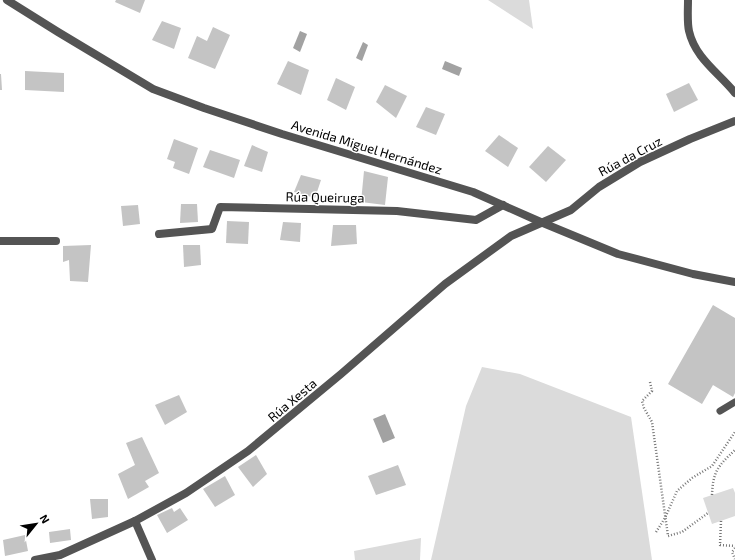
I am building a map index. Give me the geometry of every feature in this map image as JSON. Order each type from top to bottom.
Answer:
[{"type":"street","name":"Avenida Miguel Hernández","points":[[8,0],[153,89],[282,134],[473,192],[542,223],[618,254],[693,274],[735,282]]},
{"type":"street","points":[[688,0],[689,31],[694,44],[700,55],[735,93]]},
{"type":"street","name":"Rúa da Cruz","points":[[542,223],[571,210],[599,187],[640,162],[690,139],[735,121]]},
{"type":"street","name":"Rúa Queiruga","points":[[159,234],[212,229],[220,207],[397,211],[476,220],[503,205]]},
{"type":"street","name":"Rúa Xesta","points":[[35,560],[60,555],[135,521],[186,493],[248,451],[341,374],[445,284],[511,236],[542,223]]},
{"type":"street","points":[[0,241],[56,241]]},
{"type":"street","points":[[135,521],[152,560]]},
{"type":"lane","points":[[720,411],[735,402]]},
{"type":"path","points":[[650,382],[652,391],[642,401],[644,408],[652,422],[668,536],[682,532],[708,513]]},
{"type":"path","points":[[656,532],[665,518],[677,490],[692,478],[712,466],[735,432]]},
{"type":"path","points":[[712,495],[713,480],[720,464],[735,450]]},
{"type":"path","points":[[721,521],[720,545],[735,547],[732,552],[735,560]]},
{"type":"shaded area","points":[[488,0],[529,0],[533,29]]},
{"type":"shaded area","points":[[300,31],[307,34],[300,52],[293,48]]},
{"type":"shaded area","points":[[363,42],[368,45],[362,61],[356,58]]},
{"type":"shaded area","points":[[445,61],[462,68],[459,76],[442,69]]},
{"type":"shaded area","points":[[482,367],[520,374],[631,417],[652,560],[431,560],[466,406]]},
{"type":"shaded area","points":[[385,414],[395,438],[383,443],[373,419]]},
{"type":"shaded area","points":[[733,488],[735,493],[735,516],[712,524],[703,498]]},
{"type":"shaded area","points":[[421,538],[420,560],[355,560],[354,551]]},
{"type":"building","points":[[116,0],[145,0],[140,13],[115,2]]},
{"type":"building","points":[[162,21],[181,28],[174,49],[152,40]]},
{"type":"building","points":[[213,27],[230,35],[215,69],[188,58],[197,36],[207,41]]},
{"type":"building","points":[[288,61],[309,70],[301,95],[277,84]]},
{"type":"building","points":[[25,71],[64,73],[64,92],[25,90]]},
{"type":"building","points":[[1,74],[2,90],[0,90]]},
{"type":"building","points":[[336,78],[355,87],[346,110],[327,100]]},
{"type":"building","points":[[689,83],[698,100],[674,112],[666,94]]},
{"type":"building","points":[[385,85],[407,96],[396,118],[376,102]]},
{"type":"building","points":[[426,107],[445,114],[436,135],[416,127]]},
{"type":"building","points":[[499,135],[518,148],[508,167],[485,151]]},
{"type":"building","points":[[174,139],[198,148],[189,174],[173,168],[175,162],[167,159]]},
{"type":"building","points":[[252,145],[268,152],[262,172],[244,166]]},
{"type":"building","points":[[548,146],[566,160],[546,182],[529,167]]},
{"type":"building","points":[[210,150],[240,160],[234,178],[203,167]]},
{"type":"building","points":[[364,171],[388,177],[385,205],[361,202]]},
{"type":"building","points":[[301,175],[321,180],[315,198],[294,192]]},
{"type":"building","points":[[181,204],[197,204],[198,222],[180,223]]},
{"type":"building","points":[[138,205],[140,224],[123,226],[121,206]]},
{"type":"building","points":[[227,221],[249,222],[248,244],[226,243]]},
{"type":"building","points":[[283,222],[301,223],[300,242],[280,240]]},
{"type":"building","points":[[333,225],[356,225],[357,244],[331,246]]},
{"type":"building","points":[[91,245],[88,282],[70,281],[69,260],[63,262],[63,246]]},
{"type":"building","points":[[183,245],[200,245],[201,265],[184,267]]},
{"type":"building","points":[[713,305],[735,318],[735,393],[733,397],[713,385],[702,404],[668,384]]},
{"type":"building","points":[[179,395],[187,412],[165,425],[155,405]]},
{"type":"building","points":[[142,437],[159,473],[145,481],[149,487],[128,499],[118,474],[135,465],[126,443]]},
{"type":"building","points":[[256,455],[267,474],[253,487],[238,467]]},
{"type":"building","points":[[398,465],[406,485],[376,495],[368,476]]},
{"type":"building","points":[[225,476],[235,495],[215,507],[203,489]]},
{"type":"building","points":[[90,499],[108,499],[108,517],[92,519]]},
{"type":"building","points":[[172,508],[174,512],[180,508],[188,520],[167,533],[157,515]]},
{"type":"building","points":[[70,529],[71,540],[50,543],[49,532]]},
{"type":"building","points":[[25,535],[28,551],[5,556],[3,540]]}]
